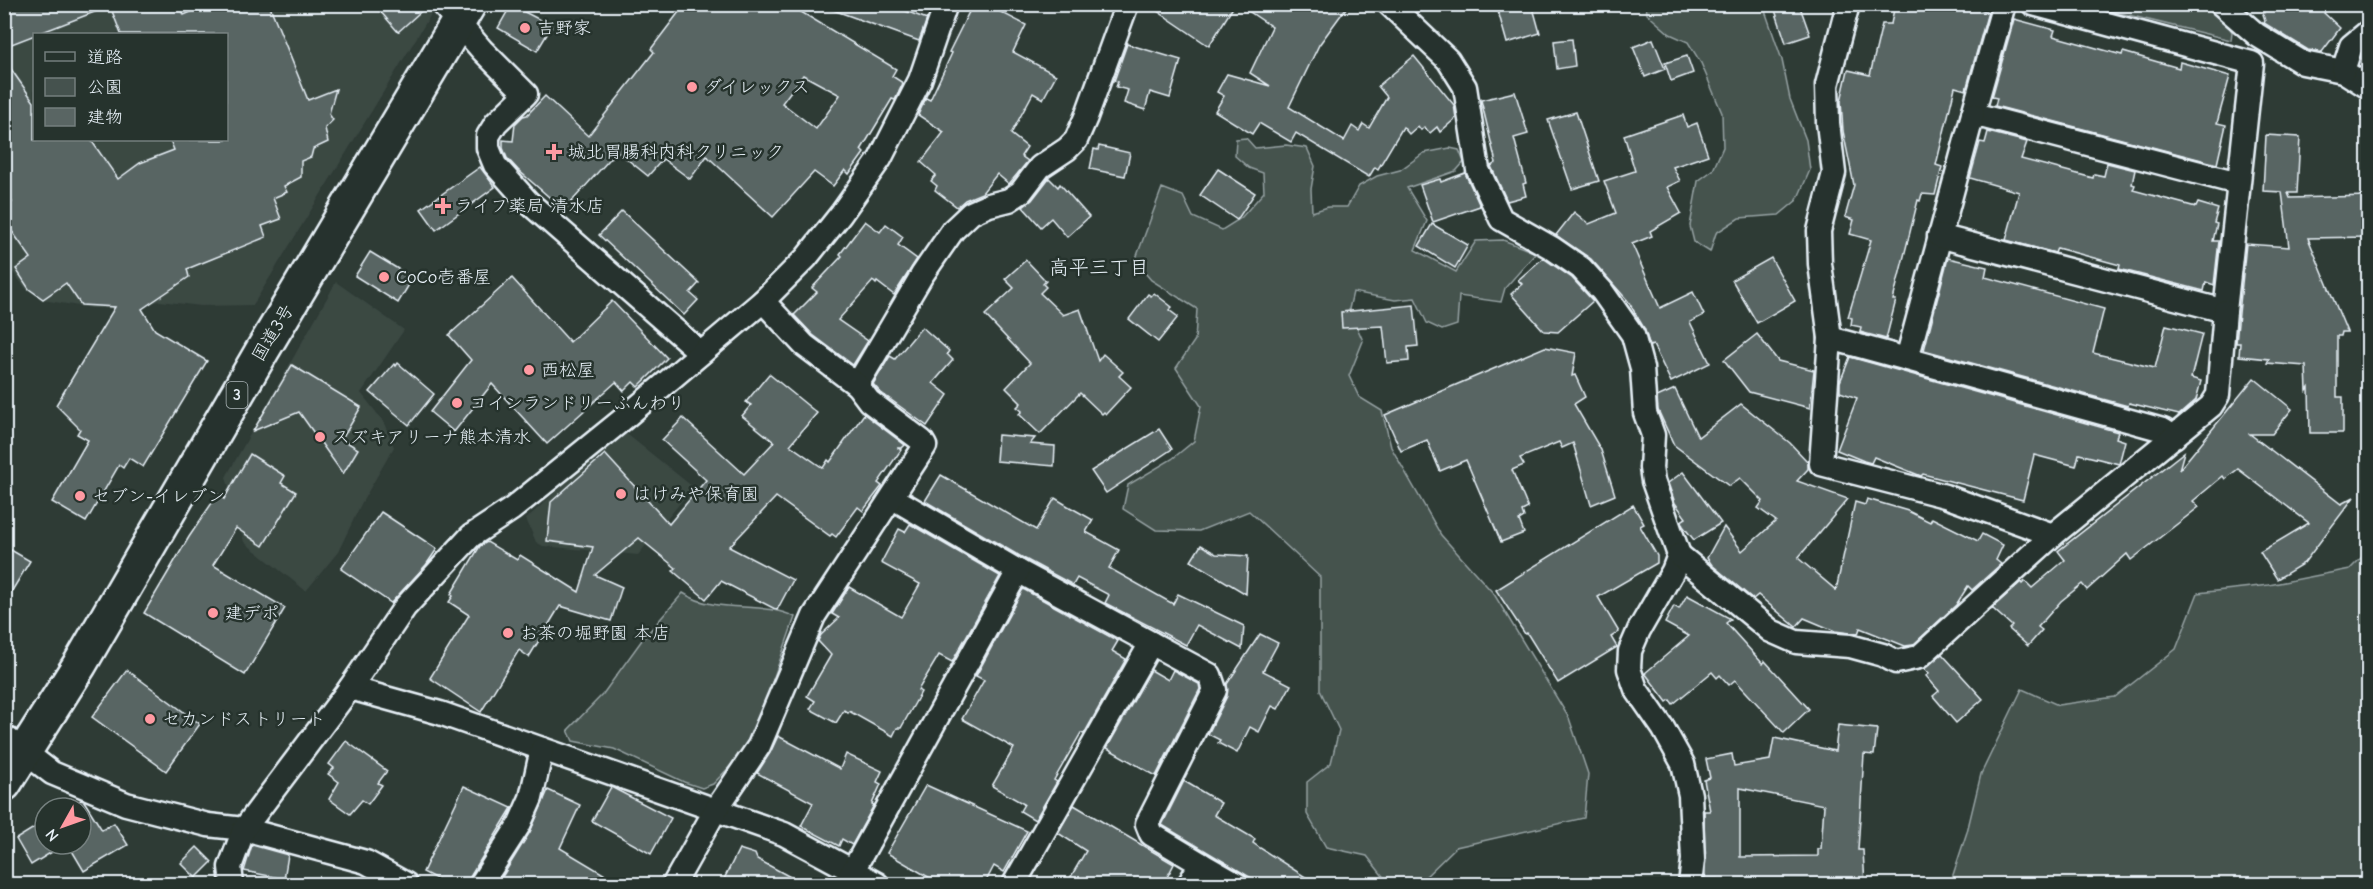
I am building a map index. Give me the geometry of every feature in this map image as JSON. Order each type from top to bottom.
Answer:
[{"type":"highway","name":"国道3号","points":[[4,784],[14,744],[80,664],[456,11]]},
{"type":"street","points":[[232,885],[230,867],[244,829],[350,688],[405,607],[471,536],[512,509],[763,302],[806,258],[880,159],[920,80],[946,4]]},
{"type":"street","points":[[857,385],[922,275],[953,230],[971,213],[1009,200],[1021,192],[1040,167],[1076,140],[1126,4]]},
{"type":"street","points":[[1389,4],[1448,60],[1465,87],[1478,170],[1501,219],[1552,248],[1581,268],[1602,291],[1633,335],[1642,368],[1645,413],[1653,435],[1653,481],[1679,555],[1771,631],[1796,642],[1850,646],[1883,655],[1896,662],[1919,657],[2053,535],[2211,406],[2218,395],[2238,183],[2257,35]]},
{"type":"street","points":[[1848,4],[1827,85],[1828,123],[1834,173],[1819,231],[1820,264],[1830,338],[1821,464],[1946,496],[2053,535]]},
{"type":"street","points":[[1907,359],[2004,4]]},
{"type":"street","points":[[2033,4],[2252,63]]},
{"type":"street","points":[[2221,4],[2257,35],[2303,63],[2343,71],[2368,87]]},
{"type":"street","points":[[456,11],[526,94],[496,123],[488,136],[488,148],[495,165],[528,202],[701,353]]},
{"type":"street","points":[[2343,71],[2351,46],[2368,32]]},
{"type":"street","points":[[1973,114],[2238,183]]},
{"type":"street","points":[[1939,236],[2225,311]]},
{"type":"street","points":[[674,885],[715,811],[759,746],[814,616],[925,446],[922,441],[869,401],[857,385],[804,345],[763,302]]},
{"type":"street","points":[[1830,338],[2163,430],[2174,437]]},
{"type":"street","points":[[893,498],[1018,571],[1210,675],[1215,690],[1148,824],[1151,834],[1236,885]]},
{"type":"street","points":[[1679,555],[1673,571],[1639,630],[1630,651],[1629,669],[1636,689],[1683,764],[1690,795],[1693,860],[1690,885]]},
{"type":"street","points":[[849,878],[1018,571]]},
{"type":"street","points":[[1014,885],[1151,643]]},
{"type":"street","points":[[350,688],[440,713],[783,834],[849,878],[877,885]]},
{"type":"street","points":[[14,744],[52,772],[126,804],[207,825],[244,829],[366,862],[406,885]]},
{"type":"street","points":[[481,885],[519,825],[531,798],[542,749]]},
{"type":"street","points":[[1189,885],[1201,864]]},
{"type":"shaded area","points":[[435,4],[436,6],[253,305],[201,306],[160,301],[125,309],[91,308],[49,301],[26,289],[5,262],[4,5]]},
{"type":"shaded area","name":"スズキアリーナ熊本清水","points":[[336,282],[404,330],[361,393],[383,421],[394,447],[361,504],[338,552],[306,591],[244,542],[226,477]]},
{"type":"shaded area","name":"はけみや保育園","points":[[623,431],[693,487],[638,555],[543,546],[536,542],[526,519]]},
{"type":"green space","points":[[2083,4],[2201,5],[2227,23],[2232,32],[2231,40]]},
{"type":"green space","points":[[1646,5],[1763,5],[1782,60],[1790,99],[1806,140],[1810,170],[1797,200],[1779,215],[1739,218],[1716,233],[1710,252],[1694,242],[1690,226],[1698,181],[1713,170],[1723,147],[1722,113],[1701,63],[1688,42],[1670,34],[1647,14]]},
{"type":"green space","points":[[1246,138],[1255,148],[1286,145],[1307,148],[1315,166],[1311,189],[1312,212],[1328,207],[1347,207],[1359,186],[1377,176],[1400,170],[1424,153],[1450,148],[1459,150],[1464,162],[1456,171],[1407,188],[1427,221],[1415,250],[1456,272],[1476,241],[1503,240],[1536,253],[1505,288],[1501,302],[1459,296],[1457,325],[1442,330],[1427,323],[1415,298],[1395,300],[1353,292],[1349,309],[1363,341],[1349,376],[1359,397],[1382,411],[1391,447],[1441,535],[1494,594],[1569,718],[1588,774],[1584,818],[1456,847],[1421,881],[1389,884],[1367,856],[1326,847],[1307,814],[1307,782],[1331,763],[1339,730],[1320,690],[1320,577],[1249,511],[1199,531],[1156,530],[1123,509],[1128,485],[1172,459],[1194,441],[1201,406],[1176,368],[1195,340],[1197,309],[1151,280],[1135,261],[1162,188],[1183,196],[1193,217],[1222,230],[1241,218],[1264,192],[1263,173],[1249,168],[1235,156],[1236,139]]},
{"type":"green space","points":[[2368,551],[2368,884],[1950,884],[1967,832],[1981,774],[2022,689],[2058,705],[2115,697],[2176,649],[2198,593],[2269,585],[2350,569]]},
{"type":"green space","points":[[683,593],[710,604],[768,609],[795,617],[753,737],[738,758],[713,784],[702,788],[684,782],[614,749],[573,741],[568,730],[603,694],[642,640]]},
{"type":"building","points":[[4,4],[180,4],[184,15],[209,4],[269,4],[308,100],[336,89],[329,114],[333,120],[325,128],[328,142],[313,149],[311,157],[301,161],[301,177],[284,186],[287,192],[273,198],[281,219],[262,226],[266,237],[187,269],[189,277],[142,309],[155,330],[207,361],[143,467],[129,458],[123,468],[119,465],[86,522],[52,502],[88,440],[77,434],[80,429],[56,405],[115,307],[81,305],[66,283],[43,299],[29,289],[16,269],[31,258],[4,220],[4,208],[12,202],[4,191],[4,59],[33,101],[33,141],[92,141],[118,179],[140,163],[174,150],[170,141],[228,141],[228,33],[121,33],[110,6],[40,33],[33,33],[33,36],[4,47]]},
{"type":"building","points":[[374,4],[429,4],[398,32]]},
{"type":"building","points":[[685,4],[788,4],[896,69],[892,76],[903,83],[895,100],[892,99],[861,150],[864,153],[849,174],[845,170],[833,186],[814,172],[773,217],[707,156],[690,179],[663,159],[648,176],[617,151],[564,210],[507,158],[503,140],[513,141],[515,124],[545,96],[588,136],[654,52],[651,49]],"holes":[[[803,75],[840,95],[816,129],[782,103]]]},
{"type":"building","points":[[826,4],[887,4],[927,19],[919,41],[825,7]]},
{"type":"building","points":[[979,4],[985,4],[1026,25],[1013,52],[1056,75],[1043,99],[1033,93],[1011,134],[1027,147],[1021,156],[1028,161],[1009,184],[997,174],[982,193],[965,200],[957,207],[935,190],[937,186],[931,181],[936,175],[921,162],[944,132],[918,115],[926,98],[930,100],[952,53],[949,52],[972,6],[977,8]]},
{"type":"building","points":[[1147,4],[1235,4],[1209,46]]},
{"type":"building","points":[[1238,4],[1349,4],[1319,45],[1289,107],[1344,141],[1352,126],[1359,131],[1363,124],[1369,128],[1387,97],[1378,86],[1414,56],[1454,105],[1456,118],[1440,132],[1437,127],[1430,133],[1424,127],[1421,130],[1418,126],[1409,134],[1403,127],[1378,169],[1375,167],[1369,177],[1296,133],[1291,142],[1259,123],[1252,134],[1215,111],[1224,96],[1217,92],[1227,74],[1270,86],[1250,73],[1272,27]]},
{"type":"building","points":[[1496,4],[1532,4],[1540,33],[1507,43]]},
{"type":"building","points":[[1773,4],[1799,4],[1810,35],[1786,43]]},
{"type":"building","points":[[1895,4],[1968,4],[1988,12],[1966,90],[1955,87],[1936,165],[1942,167],[1935,195],[1922,194],[1920,201],[1918,200],[1893,300],[1896,300],[1886,339],[1860,332],[1861,327],[1851,325],[1852,318],[1848,317],[1871,240],[1850,234],[1854,220],[1845,217],[1854,185],[1843,131],[1841,101],[1848,70],[1870,75],[1882,24],[1891,24]]},
{"type":"building","points":[[2267,4],[2332,4],[2324,13],[2340,28],[2322,52],[2308,50],[2264,23],[2263,15]]},
{"type":"building","points":[[511,5],[552,26],[537,51],[498,28]]},
{"type":"building","points":[[2014,19],[2055,30],[2053,36],[2122,55],[2123,52],[2179,68],[2180,62],[2230,76],[2217,123],[2226,125],[2217,164],[1995,106],[1997,98],[1992,97]]},
{"type":"building","points":[[1572,39],[1575,66],[1557,69],[1554,41]]},
{"type":"building","points":[[1653,39],[1665,69],[1645,77],[1633,47]]},
{"type":"building","points":[[1127,44],[1181,60],[1170,98],[1150,92],[1145,110],[1124,103],[1128,90],[1116,87],[1118,82],[1114,81]]},
{"type":"building","points":[[1687,56],[1693,73],[1671,81],[1665,63]]},
{"type":"building","points":[[1515,92],[1528,134],[1514,138],[1526,183],[1523,184],[1526,196],[1507,201],[1491,166],[1496,163],[1481,100]]},
{"type":"building","points":[[1576,112],[1599,181],[1572,189],[1548,120]]},
{"type":"building","points":[[1683,115],[1687,127],[1697,123],[1708,155],[1673,167],[1680,181],[1667,187],[1681,213],[1650,231],[1652,236],[1632,244],[1660,308],[1693,292],[1704,315],[1690,322],[1710,363],[1671,382],[1628,301],[1591,259],[1556,235],[1574,212],[1589,224],[1616,213],[1604,181],[1635,171],[1624,135]]},
{"type":"building","points":[[1988,132],[2027,142],[2021,159],[2093,178],[2094,174],[2104,176],[2107,163],[2135,170],[2133,190],[2196,207],[2198,203],[2218,209],[2213,241],[2219,241],[2214,285],[2206,282],[2204,291],[2119,269],[2120,265],[2057,248],[2055,253],[2006,240],[2019,192],[1970,178],[1980,142],[1985,143]]},
{"type":"building","points":[[2266,135],[2300,137],[2297,193],[2288,193],[2290,198],[2368,196],[2368,237],[2308,238],[2347,332],[2342,332],[2341,336],[2337,336],[2337,397],[2343,397],[2343,433],[2310,433],[2306,366],[2267,363],[2269,359],[2239,356],[2240,343],[2236,343],[2246,244],[2289,247],[2282,192],[2263,191]]},
{"type":"building","points":[[1099,146],[1130,153],[1125,176],[1090,169],[1094,149],[1098,150]]},
{"type":"building","points":[[480,167],[495,187],[436,230],[421,209]]},
{"type":"building","points":[[1218,169],[1255,193],[1237,220],[1200,195]]},
{"type":"building","points":[[1465,173],[1480,206],[1433,222],[1420,185],[1440,179],[1441,182]]},
{"type":"building","points":[[1049,178],[1058,187],[1060,184],[1089,217],[1067,237],[1051,218],[1041,227],[1023,207],[1032,200]]},
{"type":"building","points":[[622,211],[699,283],[690,293],[698,300],[684,315],[599,235]]},
{"type":"building","points":[[865,221],[880,232],[886,224],[903,237],[898,245],[917,259],[894,295],[873,281],[838,320],[868,341],[853,365],[813,335],[794,315],[817,292],[812,288],[842,256],[840,254]]},
{"type":"building","points":[[1432,224],[1468,245],[1455,268],[1419,246]]},
{"type":"building","name":"CoCo壱番屋","points":[[370,252],[413,278],[398,303],[355,276]]},
{"type":"building","points":[[1543,258],[1572,278],[1593,301],[1558,332],[1544,331],[1511,294],[1522,284],[1518,280]]},
{"type":"building","points":[[1771,258],[1795,301],[1757,323],[1732,280]]},
{"type":"building","points":[[1948,258],[1987,267],[1985,277],[2104,309],[2093,353],[2155,368],[2166,325],[2202,334],[2191,378],[2201,381],[2196,400],[2179,415],[2129,403],[2128,406],[1924,350]]},
{"type":"building","points":[[1026,260],[1046,281],[1043,284],[1046,287],[1040,293],[1063,315],[1080,309],[1098,361],[1103,354],[1123,372],[1119,376],[1131,387],[1106,414],[1104,412],[1102,414],[1080,393],[1040,434],[1019,414],[1022,411],[1017,407],[1021,403],[1006,388],[1030,363],[985,315],[1014,288],[1005,279]]},
{"type":"building","name":"西松屋","points":[[512,278],[570,342],[612,301],[667,358],[638,387],[633,382],[624,391],[616,382],[547,444],[492,384],[454,432],[430,412],[471,360],[449,335]]},
{"type":"building","points":[[1154,293],[1172,307],[1169,310],[1178,317],[1158,342],[1129,319],[1148,294],[1151,296]]},
{"type":"building","points":[[1414,305],[1418,346],[1408,347],[1409,361],[1387,363],[1383,326],[1342,328],[1341,312]]},
{"type":"building","points":[[922,327],[949,351],[947,354],[953,360],[933,383],[948,395],[927,426],[880,392],[873,384],[890,356],[895,359]]},
{"type":"building","points":[[1757,334],[1778,361],[1814,370],[1810,408],[1749,392],[1724,360]]},
{"type":"building","points":[[1545,347],[1576,353],[1572,376],[1575,375],[1585,397],[1574,404],[1601,450],[1615,495],[1591,505],[1573,443],[1562,448],[1559,442],[1520,458],[1524,465],[1512,470],[1528,508],[1522,511],[1524,517],[1519,520],[1524,533],[1501,542],[1466,460],[1440,471],[1427,440],[1401,451],[1385,415]]},
{"type":"building","points":[[1850,357],[2118,432],[2116,438],[2125,441],[2119,464],[2079,454],[2076,466],[2034,455],[2023,500],[1923,474],[1921,476],[1874,457],[1871,463],[1864,461],[1837,450],[1857,398],[1840,392],[1840,382]]},
{"type":"building","points":[[398,363],[434,394],[409,425],[370,392],[394,364],[396,366]]},
{"type":"building","points":[[292,365],[361,407],[342,439],[358,449],[343,474],[299,412],[253,431]]},
{"type":"building","points":[[769,374],[817,413],[790,445],[823,468],[828,460],[830,462],[864,414],[905,445],[898,448],[901,450],[878,483],[882,486],[863,511],[858,507],[836,537],[832,534],[830,536],[776,497],[729,547],[793,580],[777,610],[721,581],[706,599],[673,571],[676,568],[639,538],[595,575],[622,587],[611,621],[560,606],[529,657],[519,650],[481,712],[430,678],[469,615],[449,602],[453,596],[451,594],[480,546],[487,542],[517,560],[520,555],[579,592],[593,547],[547,541],[551,502],[605,454],[669,524],[706,480],[662,440],[683,418],[744,474],[774,442],[742,416],[751,405],[746,402]]},
{"type":"building","points":[[2254,378],[2292,409],[2272,434],[2250,434],[2341,504],[2354,497],[2304,563],[2277,579],[2260,552],[2309,523],[2238,469],[2225,479],[2223,476],[2193,501],[2199,507],[2131,560],[2127,554],[2087,590],[2082,584],[2061,601],[2038,627],[2042,630],[2028,646],[2009,629],[2012,626],[1992,608],[2021,582],[2022,584],[2025,581],[2032,588],[2065,560],[2058,551],[2184,452],[2179,470]]},
{"type":"building","points":[[1675,389],[1698,437],[1741,404],[1790,443],[1808,462],[1808,469],[1797,481],[1848,499],[1798,558],[1836,590],[1855,502],[1865,505],[1867,499],[1908,511],[1930,522],[1932,518],[1978,541],[1982,534],[2003,545],[1996,560],[2001,564],[1972,590],[1968,586],[1956,605],[1913,645],[1905,646],[1860,628],[1858,634],[1835,631],[1804,618],[1796,627],[1758,595],[1753,599],[1712,565],[1707,558],[1724,527],[1742,551],[1776,521],[1758,508],[1763,501],[1740,478],[1729,486],[1674,445],[1658,410],[1657,397]]},
{"type":"building","points":[[1159,429],[1172,449],[1106,493],[1091,471]]},
{"type":"building","points":[[998,435],[1035,438],[1030,444],[1055,446],[1054,466],[996,461]]},
{"type":"building","points":[[250,454],[285,476],[281,483],[296,492],[263,546],[236,528],[213,565],[285,608],[245,675],[144,613],[189,537],[218,494],[224,499]]},
{"type":"building","points":[[1683,472],[1721,523],[1694,540],[1683,526],[1681,521],[1686,518],[1675,503],[1668,483]]},
{"type":"building","points":[[941,475],[1036,530],[1055,498],[1093,520],[1086,532],[1119,550],[1109,568],[1173,604],[1178,594],[1244,626],[1242,649],[1197,625],[1186,645],[1105,603],[1109,595],[1077,578],[1073,585],[1025,559],[925,501]]},
{"type":"building","points":[[1633,505],[1644,524],[1640,526],[1657,556],[1657,563],[1598,597],[1619,632],[1611,637],[1617,647],[1558,683],[1527,633],[1525,634],[1496,590]]},
{"type":"building","points":[[381,512],[437,549],[426,565],[391,603],[341,569]]},
{"type":"building","points":[[910,524],[1000,576],[952,662],[939,655],[918,690],[921,692],[901,728],[897,728],[893,736],[849,711],[848,713],[844,710],[836,723],[810,709],[815,701],[807,696],[831,655],[818,641],[821,635],[839,618],[832,614],[849,587],[901,617],[920,584],[881,563],[899,529],[905,532]]},
{"type":"building","points":[[1201,545],[1216,554],[1248,556],[1246,594],[1191,561]]},
{"type":"building","points":[[4,546],[30,561],[4,604]]},
{"type":"building","points":[[1023,589],[1118,641],[1112,651],[1126,659],[1084,734],[1081,733],[1054,780],[1057,782],[1035,820],[1020,811],[1024,804],[992,786],[1014,748],[962,719],[984,680],[976,676]]},
{"type":"building","points":[[1687,595],[1731,619],[1726,623],[1763,664],[1765,661],[1809,709],[1784,733],[1735,680],[1729,685],[1720,675],[1717,678],[1712,672],[1673,704],[1670,700],[1667,702],[1645,673],[1689,636],[1665,623],[1674,606],[1679,609]]},
{"type":"building","points":[[1260,634],[1278,643],[1263,671],[1291,685],[1278,709],[1272,706],[1259,732],[1250,727],[1237,753],[1218,743],[1220,740],[1208,734],[1227,696],[1227,684]]},
{"type":"building","points":[[1942,654],[1983,699],[1956,723],[1933,696],[1939,691],[1926,676],[1929,674],[1924,669]]},
{"type":"building","points":[[127,670],[200,724],[166,771],[92,717]]},
{"type":"building","points":[[1151,670],[1168,680],[1173,670],[1199,684],[1200,689],[1156,776],[1107,748]]},
{"type":"building","points":[[1838,725],[1877,729],[1874,755],[1864,754],[1858,850],[1863,850],[1865,885],[1717,885],[1717,879],[1705,879],[1704,811],[1710,811],[1704,780],[1710,778],[1706,759],[1732,754],[1734,766],[1770,760],[1774,738],[1835,751]],"holes":[[[1740,788],[1824,805],[1821,849],[1818,849],[1818,856],[1740,857]]]},
{"type":"building","points":[[778,736],[840,769],[846,754],[882,771],[877,782],[881,784],[872,804],[874,805],[852,845],[842,839],[839,846],[801,826],[813,803],[757,773]]},
{"type":"building","points":[[346,741],[387,771],[378,783],[382,785],[368,804],[362,800],[350,814],[329,799],[339,782],[328,774],[334,768],[329,764]]},
{"type":"building","points":[[1184,781],[1221,803],[1214,815],[1255,839],[1253,843],[1318,885],[1263,885],[1162,825]]},
{"type":"building","points":[[926,785],[1027,831],[1004,872],[994,866],[984,885],[942,885],[887,853]]},
{"type":"building","points":[[464,786],[512,808],[470,877],[468,885],[448,885],[423,872]]},
{"type":"building","points":[[611,787],[671,818],[651,854],[592,821]]},
{"type":"building","points":[[548,790],[580,805],[560,848],[622,885],[497,885],[530,832]]},
{"type":"building","points":[[1074,805],[1174,864],[1163,885],[1066,885],[1086,851],[1058,833]]},
{"type":"building","points":[[93,816],[102,830],[114,823],[128,845],[84,871],[75,856],[93,856]]},
{"type":"building","points":[[33,828],[33,856],[46,856],[31,865],[16,839]]},
{"type":"building","points":[[252,845],[288,855],[284,879],[244,871]]},
{"type":"building","points":[[197,847],[212,862],[196,878],[181,863]]},
{"type":"building","points":[[739,849],[755,854],[757,859],[805,885],[721,885]]},
{"type":"place","name":"吉野家","points":[[525,28]]},
{"type":"place","name":"ダイレックス","points":[[692,87]]},
{"type":"place","name":"城北胃腸科内科クリニック","points":[[554,152]]},
{"type":"place","name":"ライフ薬局 清水店","points":[[443,206]]},
{"type":"place","name":"CoCo壱番屋","points":[[384,277]]},
{"type":"place","name":"西松屋","points":[[529,370]]},
{"type":"place","name":"コインランドリーふんわり","points":[[457,403]]},
{"type":"place","name":"スズキアリーナ熊本清水","points":[[320,437]]},
{"type":"place","name":"はけみや保育園","points":[[621,494]]},
{"type":"place","name":"セブン-イレブン","points":[[80,496]]},
{"type":"place","name":"建デポ","points":[[213,613]]},
{"type":"place","name":"お茶の堀野園 本店","points":[[508,633]]},
{"type":"place","name":"セカンドストリート","points":[[150,719]]},
{"type":"district","name":"高平三丁目","points":[[1099,267]]}]
